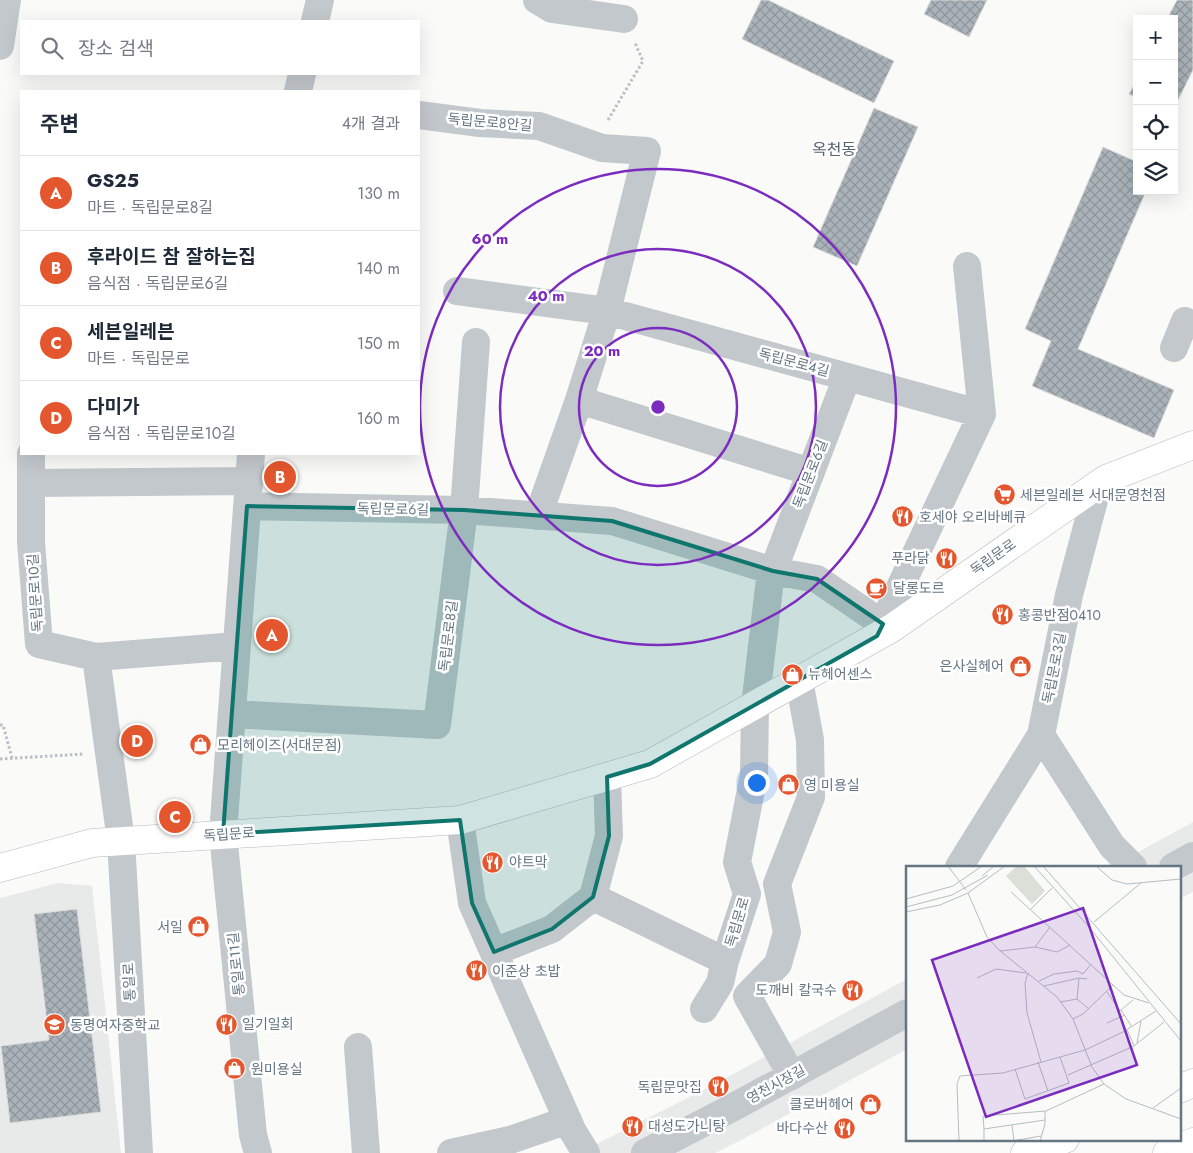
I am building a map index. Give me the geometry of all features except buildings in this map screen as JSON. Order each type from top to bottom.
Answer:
[{"type":"main road","name":"독립문로","points":[[0,868],[92,843],[460,820],[650,764],[755,706],[880,630],[892,628],[1106,479],[1193,445]]},
{"type":"main road","points":[[1180,1089],[1193,1083]]},
{"type":"main road","points":[[1167,1153],[1193,1142]]},
{"type":"main road","points":[[1025,1153],[1053,1147]]},
{"type":"street","points":[[0,46],[7,0]]},
{"type":"street","points":[[315,20],[320,0]]},
{"type":"street","points":[[537,0],[552,9],[624,19]]},
{"type":"street","points":[[298,90],[302,75]]},
{"type":"street","name":"독립문로8안길","points":[[420,115],[480,123],[539,126],[602,148],[647,150],[606,311]]},
{"type":"street","points":[[880,630],[982,414],[967,266]]},
{"type":"street","name":"독립문로4길","points":[[456,291],[606,311],[982,414]]},
{"type":"street","points":[[538,516],[579,400],[606,311]]},
{"type":"street","points":[[1174,348],[1185,321]]},
{"type":"street","name":"독립문로8길","points":[[232,714],[437,724],[464,510],[476,342]]},
{"type":"street","name":"독립문로6길","points":[[755,706],[770,579],[847,376]]},
{"type":"street","points":[[579,400],[811,472]]},
{"type":"street","name":"독립문로10길","points":[[31,455],[31,542],[39,644],[96,657],[237,646]]},
{"type":"street","points":[[223,834],[251,455]]},
{"type":"street","points":[[31,483],[248,494]]},
{"type":"street","name":"독립문로3길","points":[[960,866],[1041,735],[1069,596],[1098,485]]},
{"type":"street","name":"독립문로6길","points":[[248,494],[612,521],[773,571],[817,579],[880,630]]},
{"type":"street","points":[[96,657],[122,841]]},
{"type":"street","points":[[792,1076],[747,996],[778,964],[787,932],[777,884],[811,797],[810,740],[799,680]]},
{"type":"street","name":"독립문로","points":[[704,1009],[722,972],[747,894],[737,862],[754,774],[755,706]]},
{"type":"street","points":[[1041,735],[1112,846],[1132,866]]},
{"type":"street","points":[[494,952],[552,929],[593,897],[609,836],[607,777]]},
{"type":"street","points":[[460,820],[472,903],[568,1120],[586,1153]]},
{"type":"street","name":"통일로11길","points":[[223,834],[253,1134],[258,1153]]},
{"type":"street","name":"통일로","points":[[122,841],[139,1153]]},
{"type":"street","points":[[1175,866],[1193,856]]},
{"type":"street","name":"독립문로","points":[[593,897],[722,972],[747,996]]},
{"type":"street","name":"영천시장길","points":[[645,1153],[906,1014]]},
{"type":"street","points":[[358,1047],[366,1153]]},
{"type":"street","points":[[450,1153],[510,1140],[568,1120]]},
{"type":"path","points":[[602,148],[604,127],[642,61],[624,19]]},
{"type":"path","points":[[0,724],[3,725],[12,758]]},
{"type":"path","points":[[0,759],[109,753]]},
{"type":"highlighted area","points":[[247,506],[464,510],[612,521],[773,571],[817,579],[883,624],[877,636],[650,764],[607,777],[609,836],[593,897],[552,929],[494,952],[472,903],[460,820],[223,834]]},
{"type":"shaded area","points":[[1193,822],[1193,892],[1180,898],[1180,866],[1113,866]]},
{"type":"shaded area","name":"동명여자중학교","points":[[58,883],[92,886],[121,1153],[0,1153],[0,898]]},
{"type":"shaded area","points":[[906,980],[906,1050],[743,1139],[715,1153],[579,1153],[715,1084]]},
{"type":"place","name":"후라이드 참 잘하는집","points":[[280,477]]},
{"type":"place","name":"세븐일레븐 서대문영천점","points":[[1004,495]]},
{"type":"place","name":"호세야 오리바베큐","points":[[903,517]]},
{"type":"place","name":"푸라닭","points":[[946,558]]},
{"type":"place","name":"달롱도르","points":[[877,588]]},
{"type":"place","name":"홍콩반점0410","points":[[1002,615]]},
{"type":"place","name":"GS25","points":[[272,635]]},
{"type":"place","name":"은사실헤어","points":[[1020,666]]},
{"type":"place","name":"뉴헤어센스","points":[[792,674]]},
{"type":"place","name":"다미가","points":[[137,741]]},
{"type":"place","name":"모리헤이즈(서대문점)","points":[[201,745]]},
{"type":"place","name":"영 미용실","points":[[788,785]]},
{"type":"place","name":"세븐일레븐","points":[[175,817]]},
{"type":"place","name":"야트막","points":[[493,862]]},
{"type":"place","name":"서일","points":[[199,927]]},
{"type":"place","name":"이준상 초밥","points":[[476,971]]},
{"type":"place","name":"도깨비 칼국수","points":[[853,990]]},
{"type":"place","name":"일기일회","points":[[226,1024]]},
{"type":"place","name":"동명여자중학교","points":[[54,1025]]},
{"type":"place","name":"원미용실","points":[[235,1069]]},
{"type":"place","name":"독립문맛집","points":[[718,1087]]},
{"type":"place","name":"클로버헤어","points":[[870,1104]]},
{"type":"place","name":"대성도가니탕","points":[[632,1126]]},
{"type":"place","name":"바다수산","points":[[844,1128]]},
{"type":"district","name":"옥천동","points":[[834,149]]}]
